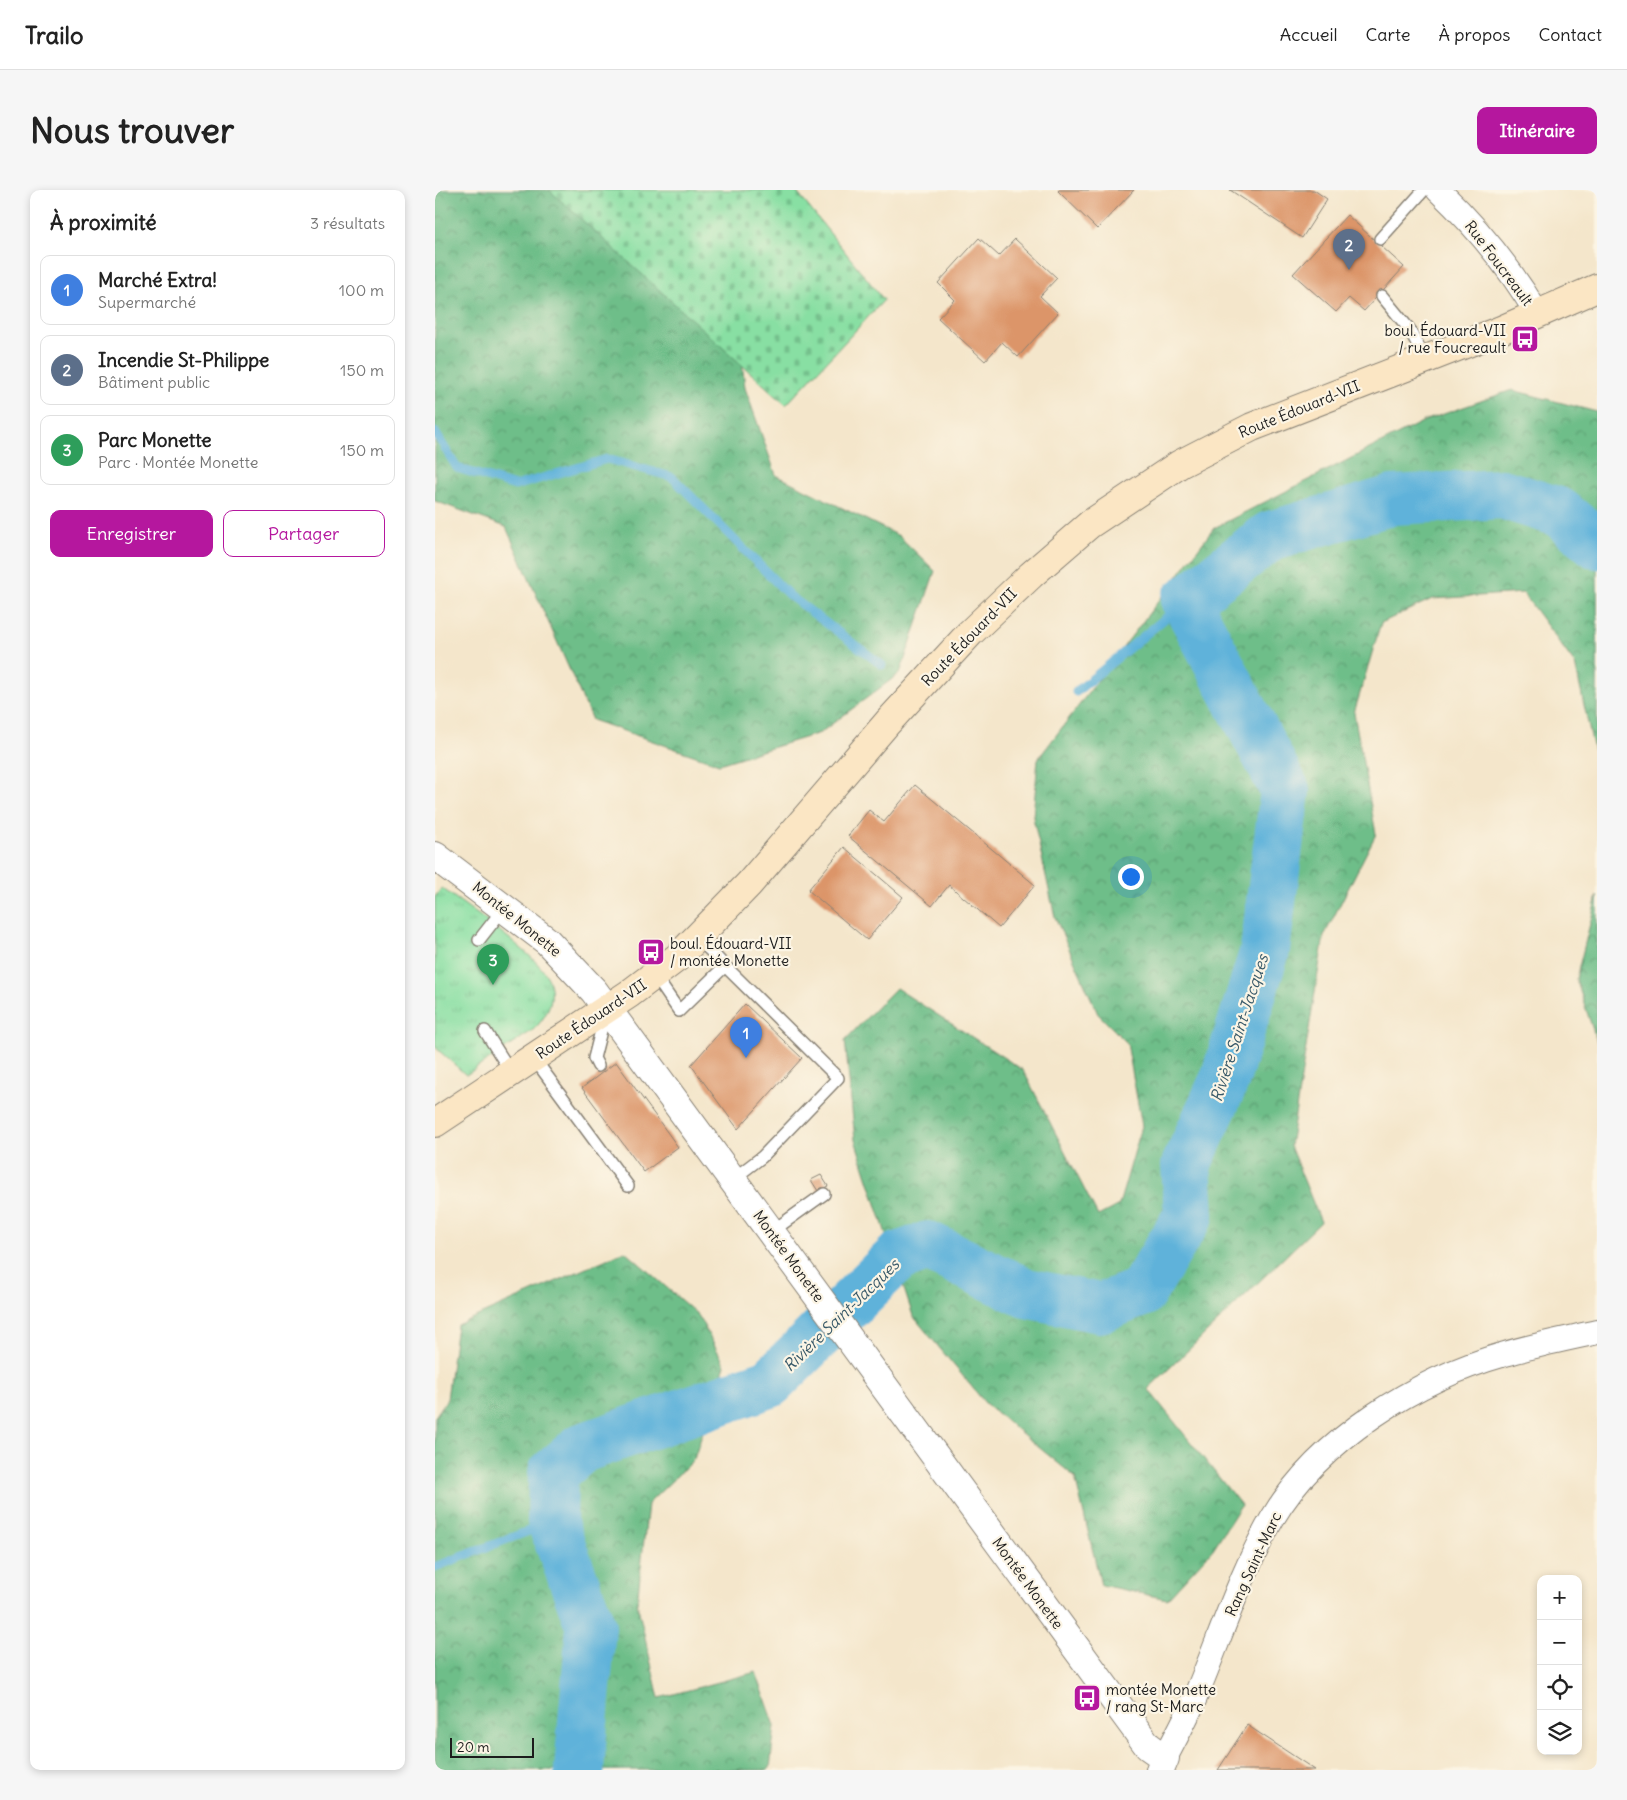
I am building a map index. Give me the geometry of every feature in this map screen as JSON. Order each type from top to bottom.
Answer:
[{"type":"main road","name":"Route Édouard-VII","points":[[435,1123],[655,976],[698,938],[777,853],[883,729],[970,633],[1031,574],[1090,524],[1180,464],[1226,439],[1276,417],[1538,315],[1597,288]]},
{"type":"street","name":"Rue Foucreault","points":[[1438,190],[1489,245],[1520,286],[1538,315]]},
{"type":"street","name":"Montée Monette","points":[[435,856],[547,941],[608,1008],[850,1341],[1163,1764]]},
{"type":"street","name":"Rang Saint-Marc","points":[[1163,1764],[1191,1708],[1233,1602],[1271,1522],[1293,1489],[1325,1454],[1361,1424],[1381,1411],[1455,1372],[1505,1354],[1597,1332]]},
{"type":"lane","points":[[1380,239],[1424,190]]},
{"type":"lane","points":[[1382,296],[1410,330],[1425,359]]},
{"type":"lane","points":[[479,940],[504,908]]},
{"type":"lane","points":[[698,938],[838,1078],[761,1157],[733,1179]]},
{"type":"lane","points":[[655,976],[679,1011],[725,966]]},
{"type":"lane","points":[[598,1066],[594,1058],[608,1008]]},
{"type":"lane","points":[[485,1031],[511,1072]]},
{"type":"lane","points":[[533,1057],[628,1186]]},
{"type":"lane","points":[[771,1232],[824,1194]]},
{"type":"green space","points":[[435,190],[626,190],[735,300],[745,388],[776,475],[899,536],[935,571],[900,673],[820,733],[719,764],[592,720],[506,527],[435,501]]},
{"type":"green space","points":[[549,190],[795,190],[884,300],[786,405]]},
{"type":"green space","points":[[1512,390],[1597,412],[1597,764],[1575,664],[1523,593],[1432,599],[1381,623],[1354,713],[1376,834],[1324,936],[1290,1146],[1321,1222],[1148,1389],[1241,1505],[1213,1549],[1167,1599],[1101,1585],[1075,1477],[986,1404],[913,1316],[855,1140],[845,1040],[896,988],[1023,1070],[1098,1216],[1119,1205],[1142,1126],[1127,1043],[1098,1014],[1055,917],[1033,817],[1038,759],[1214,528],[1424,421]]},
{"type":"green space","points":[[442,888],[530,956],[541,968],[551,985],[549,1006],[538,1025],[466,1075],[435,1047],[435,897]]},
{"type":"green space","points":[[1597,896],[1597,1042],[1576,979]]},
{"type":"green space","points":[[625,1251],[698,1315],[725,1365],[694,1459],[648,1504],[637,1603],[659,1698],[756,1672],[775,1726],[770,1768],[768,1770],[435,1770],[435,1417],[447,1399],[457,1325]]},
{"type":"building","points":[[1059,190],[1134,190],[1097,229]]},
{"type":"building","points":[[1230,190],[1314,190],[1327,199],[1302,238]]},
{"type":"building","points":[[1347,215],[1404,267],[1364,311],[1349,298],[1336,312],[1293,274]]},
{"type":"building","points":[[979,238],[999,256],[1015,239],[1057,278],[1040,296],[1058,313],[1018,357],[1002,342],[985,361],[938,318],[955,300],[938,283]]},
{"type":"building","points":[[915,785],[1035,885],[999,928],[949,885],[932,906],[848,836],[869,810],[884,822]]},
{"type":"building","points":[[844,847],[903,897],[867,940],[808,890]]},
{"type":"building","points":[[745,1004],[802,1058],[738,1129],[691,1065]]},
{"type":"building","points":[[616,1062],[678,1147],[644,1172],[582,1088]]},
{"type":"building","points":[[821,1175],[828,1186],[818,1191],[811,1180]]},
{"type":"building","points":[[1247,1725],[1315,1770],[1218,1770]]},
{"type":"waterway","points":[[435,432],[457,468],[515,486],[607,459],[672,477],[790,596],[882,665]]},
{"type":"waterway","name":"Rivière Saint-Jacques","points":[[579,1770],[591,1627],[552,1522],[553,1473],[582,1448],[770,1383],[898,1257],[928,1246],[1026,1293],[1100,1308],[1142,1292],[1189,1215],[1186,1165],[1225,1079],[1265,950],[1285,790],[1186,601],[1270,536],[1393,500],[1502,494],[1559,512],[1597,544]]},
{"type":"waterway","points":[[1076,692],[1186,601]]},
{"type":"waterway","points":[[435,1567],[552,1522]]},
{"type":"place","name":"Incendie St-Philippe","points":[[1349,270]]},
{"type":"place","name":"boul. Édouard-VII / rue Foucreault","points":[[1525,339]]},
{"type":"place","name":"boul. Édouard-VII / montée Monette","points":[[651,952]]},
{"type":"place","name":"Parc Monette","points":[[493,985]]},
{"type":"place","name":"Marché Extra!","points":[[746,1058]]},
{"type":"place","name":"montée Monette / rang St-Marc","points":[[1087,1698]]}]
